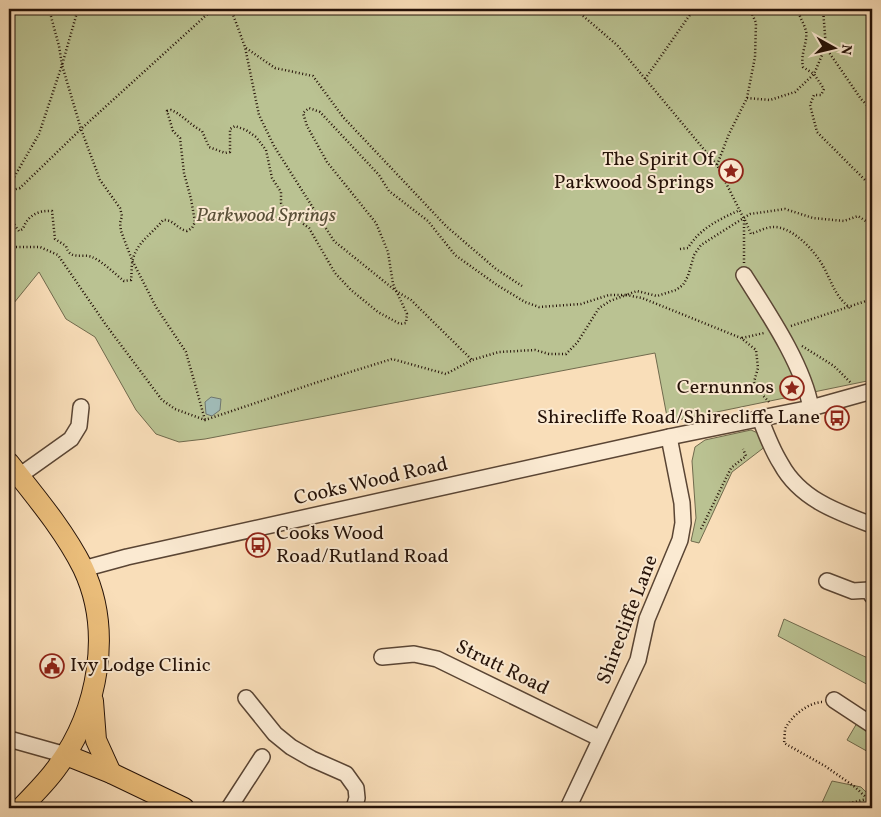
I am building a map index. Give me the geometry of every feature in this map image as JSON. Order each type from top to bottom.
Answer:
[{"type":"main road","points":[[14,469],[56,524],[83,569],[91,592],[98,634],[97,673],[93,692],[82,724],[58,767],[21,808]]},
{"type":"main road","points":[[93,692],[96,740],[111,773]]},
{"type":"main road","points":[[66,755],[111,773],[184,808]]},
{"type":"street","points":[[744,275],[778,330],[808,390],[811,408]]},
{"type":"street","name":"Cooks Wood Road","points":[[83,569],[126,557],[669,436],[811,408],[872,392]]},
{"type":"street","points":[[14,469],[71,438],[78,426],[81,407]]},
{"type":"street","points":[[766,417],[781,465],[800,490],[840,514],[872,525]]},
{"type":"street","name":"Shirecliffe Lane","points":[[568,808],[599,738],[638,660],[647,618],[680,540],[683,523],[682,503],[669,436]]},
{"type":"street","points":[[827,581],[852,591],[871,589]]},
{"type":"street","name":"Strutt Road","points":[[382,657],[414,654],[437,659],[599,738]]},
{"type":"street","points":[[246,698],[275,734],[292,747],[312,759],[346,774],[356,788],[354,808]]},
{"type":"street","points":[[834,700],[872,725]]},
{"type":"street","points":[[9,739],[66,755]]},
{"type":"street","points":[[229,808],[262,757]]},
{"type":"path","points":[[49,9],[62,65],[81,128],[100,180],[120,208],[122,216],[120,223],[121,231],[132,260],[156,307],[186,352],[205,420]]},
{"type":"path","points":[[9,186],[39,134],[78,9]]},
{"type":"path","points":[[9,191],[20,188],[81,128],[213,9]]},
{"type":"path","points":[[231,9],[245,47],[258,115],[274,146],[334,241],[396,292],[411,300],[472,360]]},
{"type":"path","points":[[575,9],[617,45],[717,165],[751,234],[773,227],[792,232],[808,247],[822,265],[831,285],[842,302],[850,308]]},
{"type":"path","points":[[645,79],[694,9]]},
{"type":"path","points":[[717,165],[729,134],[747,98],[755,56],[756,23],[750,9]]},
{"type":"path","points":[[798,9],[798,14],[806,32],[801,59],[803,67],[814,74],[824,89],[821,95],[814,95],[810,105],[817,132],[872,187]]},
{"type":"path","points":[[747,98],[770,100],[795,92],[814,74],[826,48],[823,9]]},
{"type":"path","points":[[245,47],[274,68],[313,76],[343,117],[446,226],[496,269],[522,286]]},
{"type":"path","points":[[826,48],[861,99],[872,110]]},
{"type":"path","points":[[9,208],[13,223],[19,231],[23,229],[33,214],[46,210],[52,211],[55,239],[66,246],[67,252],[72,256],[92,256],[124,281],[131,280],[132,260],[139,245],[154,231],[162,220],[169,220],[182,230],[187,231],[192,228],[195,222],[184,173],[180,138],[173,131],[167,111],[176,112],[180,117],[187,119],[202,131],[209,148],[225,153],[230,152],[230,128],[236,126],[256,137],[266,150],[272,178],[280,192],[284,210],[309,228],[335,273],[351,290],[378,312],[400,324],[406,323],[407,314],[393,284],[388,252],[376,223],[327,162],[303,113],[309,108],[320,112],[379,174],[389,191],[428,221],[455,255],[496,286],[525,302],[539,307],[581,304],[609,295],[626,294],[642,298],[741,338],[756,350],[758,368],[754,382],[756,388],[768,401],[766,417]]},
{"type":"path","points":[[9,247],[40,247],[58,256],[106,326],[162,400],[175,409],[205,420],[392,359],[446,374],[472,360],[499,352],[535,350],[549,354],[566,354],[577,343],[599,308],[610,301],[637,291],[657,296],[676,290],[683,285],[688,276],[694,255],[701,245],[750,214],[785,209],[813,218],[844,220],[858,216],[872,225]]},
{"type":"path","points":[[680,249],[688,248],[694,237],[708,227],[740,210]]},
{"type":"path","points":[[744,219],[744,275]]},
{"type":"path","points":[[741,338],[778,330],[872,300]]},
{"type":"path","points":[[802,346],[834,366],[853,384],[855,396]]},
{"type":"path","points":[[701,529],[732,468],[746,456],[742,449]]},
{"type":"path","points":[[834,700],[816,702],[801,710],[786,728],[784,743],[825,766],[855,787],[872,803]]},
{"type":"path","points":[[836,808],[867,799]]},
{"type":"green space","name":"Parkwood Springs","points":[[9,9],[872,9],[872,380],[668,422],[655,353],[205,439],[179,442],[156,434],[136,410],[95,337],[66,319],[39,272],[9,309]]},
{"type":"green space","points":[[751,430],[760,434],[766,446],[732,472],[699,543],[691,541],[696,518],[692,461],[695,447],[705,440]]},
{"type":"green space","points":[[784,619],[872,660],[872,687],[778,636]]},
{"type":"green space","points":[[857,723],[872,734],[872,754],[847,740]]},
{"type":"green space","points":[[832,781],[861,787],[872,798],[872,808],[827,808],[821,805]]},
{"type":"water","points":[[211,397],[221,399],[220,410],[212,416],[206,414],[205,402]]},
{"type":"place","name":"The Spirit Of Parkwood Springs","points":[[731,171]]},
{"type":"place","name":"Cernunnos","points":[[792,388]]},
{"type":"place","name":"Shirecliffe Road/Shirecliffe Lane","points":[[837,418]]},
{"type":"place","name":"Cooks Wood Road/Rutland Road","points":[[258,545]]},
{"type":"place","name":"Ivy Lodge Clinic","points":[[52,666]]}]
